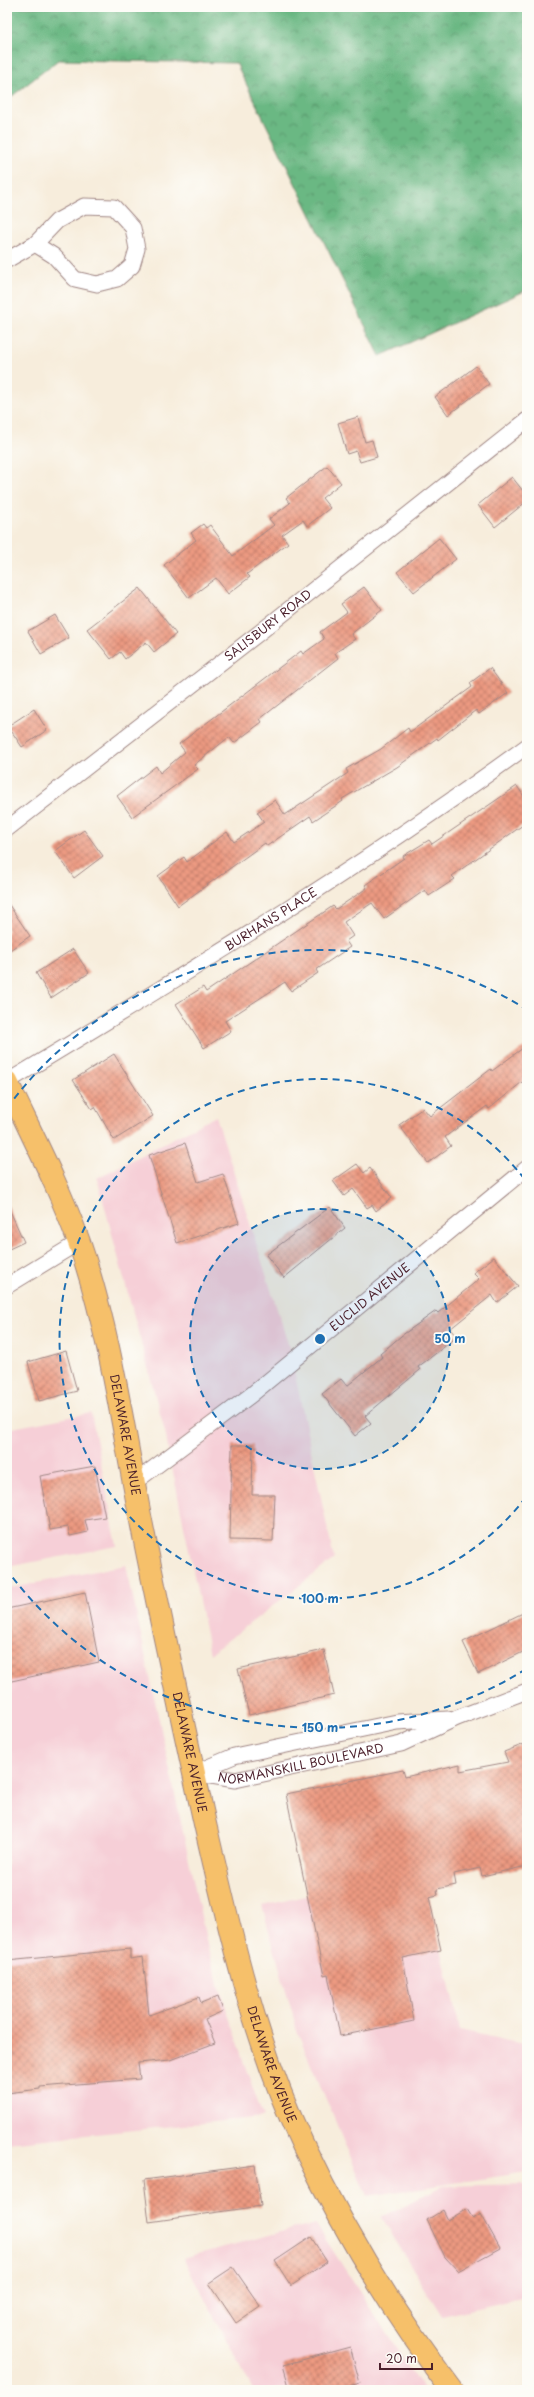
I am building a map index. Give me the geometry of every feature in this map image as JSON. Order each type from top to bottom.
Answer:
[{"type":"main road","name":"DELAWARE AVENUE","points":[[7,1082],[56,1186],[79,1242],[111,1362],[135,1482],[143,1532],[194,1773],[230,1933],[251,2006],[302,2143],[372,2272],[418,2346],[452,2390]]},
{"type":"street","points":[[7,260],[35,244],[57,221],[84,206],[114,207],[133,228],[136,250],[132,266],[117,279],[97,284],[75,278],[54,256],[35,244]]},
{"type":"street","name":"SALISBURY ROAD","points":[[7,829],[260,633],[527,420]]},
{"type":"street","name":"BURHANS PLACE","points":[[7,1082],[244,938],[482,779],[527,746]]},
{"type":"street","name":"EUCLID AVENUE","points":[[135,1482],[252,1395],[527,1168]]},
{"type":"street","points":[[7,1286],[79,1242]]},
{"type":"street","name":"NORMANSKILL BOULEVARD","points":[[194,1773],[235,1780],[401,1744],[457,1718],[478,1712],[527,1690]]},
{"type":"street","name":"NORMANSKILL BOULEVARD","points":[[194,1773],[234,1756],[397,1722],[457,1718]]},
{"type":"shaded area","points":[[216,1116],[289,1347],[334,1559],[210,1654],[165,1432],[97,1178]]},
{"type":"shaded area","points":[[91,1413],[117,1546],[7,1567],[7,1429]]},
{"type":"shaded area","points":[[126,1565],[208,1949],[238,2046],[263,2117],[7,2143],[7,1589]]},
{"type":"shaded area","points":[[424,1877],[460,2030],[527,2045],[527,2172],[367,2196],[298,2033],[262,1906],[355,1885]]},
{"type":"shaded area","points":[[527,2184],[527,2297],[442,2316],[381,2217],[443,2186]]},
{"type":"shaded area","points":[[315,2223],[423,2390],[253,2390],[183,2258]]},
{"type":"green space","points":[[7,7],[527,7],[527,290],[380,356],[236,63],[58,60],[7,100]]},
{"type":"building","points":[[476,366],[489,384],[448,415],[435,397]]},
{"type":"building","points":[[358,417],[365,442],[372,440],[377,457],[360,462],[356,451],[347,454],[338,423]]},
{"type":"building","points":[[327,466],[341,483],[322,498],[330,508],[307,526],[303,520],[282,535],[288,543],[247,574],[250,577],[228,594],[216,578],[189,598],[164,565],[196,540],[191,533],[203,524],[206,528],[210,525],[233,556],[274,525],[269,519],[290,503],[286,498]]},
{"type":"building","points":[[512,477],[527,496],[527,501],[495,527],[478,505]]},
{"type":"building","points":[[439,538],[456,559],[414,592],[397,572]]},
{"type":"building","points":[[364,587],[382,610],[351,634],[355,639],[335,653],[338,658],[260,719],[262,722],[234,743],[229,737],[194,765],[198,769],[132,817],[117,796],[156,766],[160,773],[185,752],[179,744],[301,651],[303,654],[324,639],[320,632],[347,612],[341,604]]},
{"type":"building","points":[[140,588],[176,634],[154,652],[146,642],[125,659],[120,652],[111,659],[87,629]]},
{"type":"building","points":[[55,615],[69,638],[41,654],[28,631]]},
{"type":"building","points":[[490,668],[508,693],[479,714],[476,710],[438,740],[437,738],[397,767],[342,799],[343,801],[313,821],[310,816],[267,846],[265,843],[178,906],[158,876],[184,857],[187,862],[227,832],[234,842],[264,822],[257,812],[275,800],[285,815],[348,773],[346,769],[381,749],[408,728],[410,732],[472,687],[470,683]]},
{"type":"building","points":[[34,709],[47,730],[22,747],[8,726]]},
{"type":"building","points":[[517,786],[527,801],[527,822],[452,876],[455,879],[429,896],[425,890],[384,919],[372,903],[344,922],[353,936],[346,941],[350,947],[316,970],[318,973],[291,991],[285,982],[225,1021],[231,1031],[204,1048],[176,1004],[203,987],[206,992],[333,906],[336,909],[367,888],[365,885],[404,858],[403,856],[429,840],[432,844]]},
{"type":"building","points":[[84,830],[103,856],[74,878],[55,851]]},
{"type":"building","points":[[7,902],[30,936],[7,952]]},
{"type":"building","points":[[73,949],[89,973],[51,998],[36,973]]},
{"type":"building","points":[[527,1045],[527,1078],[489,1109],[487,1106],[445,1137],[451,1146],[428,1163],[399,1125],[423,1108],[430,1116],[491,1069],[492,1071]]},
{"type":"building","points":[[114,1054],[153,1116],[114,1140],[95,1107],[92,1109],[73,1080]]},
{"type":"building","points":[[185,1143],[198,1182],[223,1174],[239,1223],[177,1243],[149,1155]]},
{"type":"building","points":[[357,1164],[364,1173],[370,1168],[392,1198],[376,1211],[372,1205],[367,1208],[353,1189],[344,1196],[333,1181]]},
{"type":"building","points":[[7,1204],[24,1242],[7,1250]]},
{"type":"building","points":[[330,1207],[345,1228],[284,1278],[266,1255]]},
{"type":"building","points":[[494,1257],[518,1286],[497,1303],[492,1295],[450,1329],[457,1337],[418,1367],[420,1370],[365,1416],[371,1423],[355,1436],[322,1394],[341,1379],[347,1386],[382,1357],[380,1354],[401,1336],[436,1311],[438,1313],[479,1279],[473,1273]]},
{"type":"building","points":[[66,1351],[77,1391],[39,1401],[28,1362]]},
{"type":"building","points":[[232,1445],[253,1445],[252,1495],[275,1495],[273,1541],[230,1540]]},
{"type":"building","points":[[95,1466],[105,1517],[85,1520],[88,1532],[70,1536],[68,1527],[50,1530],[40,1476]]},
{"type":"building","points":[[85,1592],[99,1662],[7,1682],[7,1609]]},
{"type":"building","points":[[527,1611],[527,1650],[478,1674],[463,1642]]},
{"type":"building","points":[[324,1650],[334,1695],[249,1715],[238,1669]]},
{"type":"building","points":[[527,1743],[527,1866],[482,1876],[480,1868],[454,1874],[456,1885],[437,1889],[438,1895],[429,1897],[441,1950],[403,1958],[414,2021],[340,2036],[328,1975],[324,1976],[286,1794],[403,1770],[405,1777],[460,1764],[460,1771],[508,1762],[504,1752]]},
{"type":"building","points":[[130,1949],[130,1959],[143,1957],[149,2015],[199,1997],[201,2003],[218,1996],[223,2011],[205,2019],[215,2043],[170,2060],[138,2063],[140,2079],[40,2087],[40,2089],[7,2093],[7,1961]]},
{"type":"building","points":[[255,2165],[261,2206],[149,2222],[144,2180]]},
{"type":"building","points":[[467,2209],[473,2219],[481,2214],[500,2248],[458,2271],[445,2257],[427,2220],[443,2210],[448,2220]]},
{"type":"building","points":[[311,2237],[327,2262],[291,2286],[275,2261]]},
{"type":"building","points":[[233,2267],[260,2306],[236,2323],[209,2283]]},
{"type":"building","points":[[350,2347],[360,2383],[335,2390],[290,2390],[283,2365]]}]
